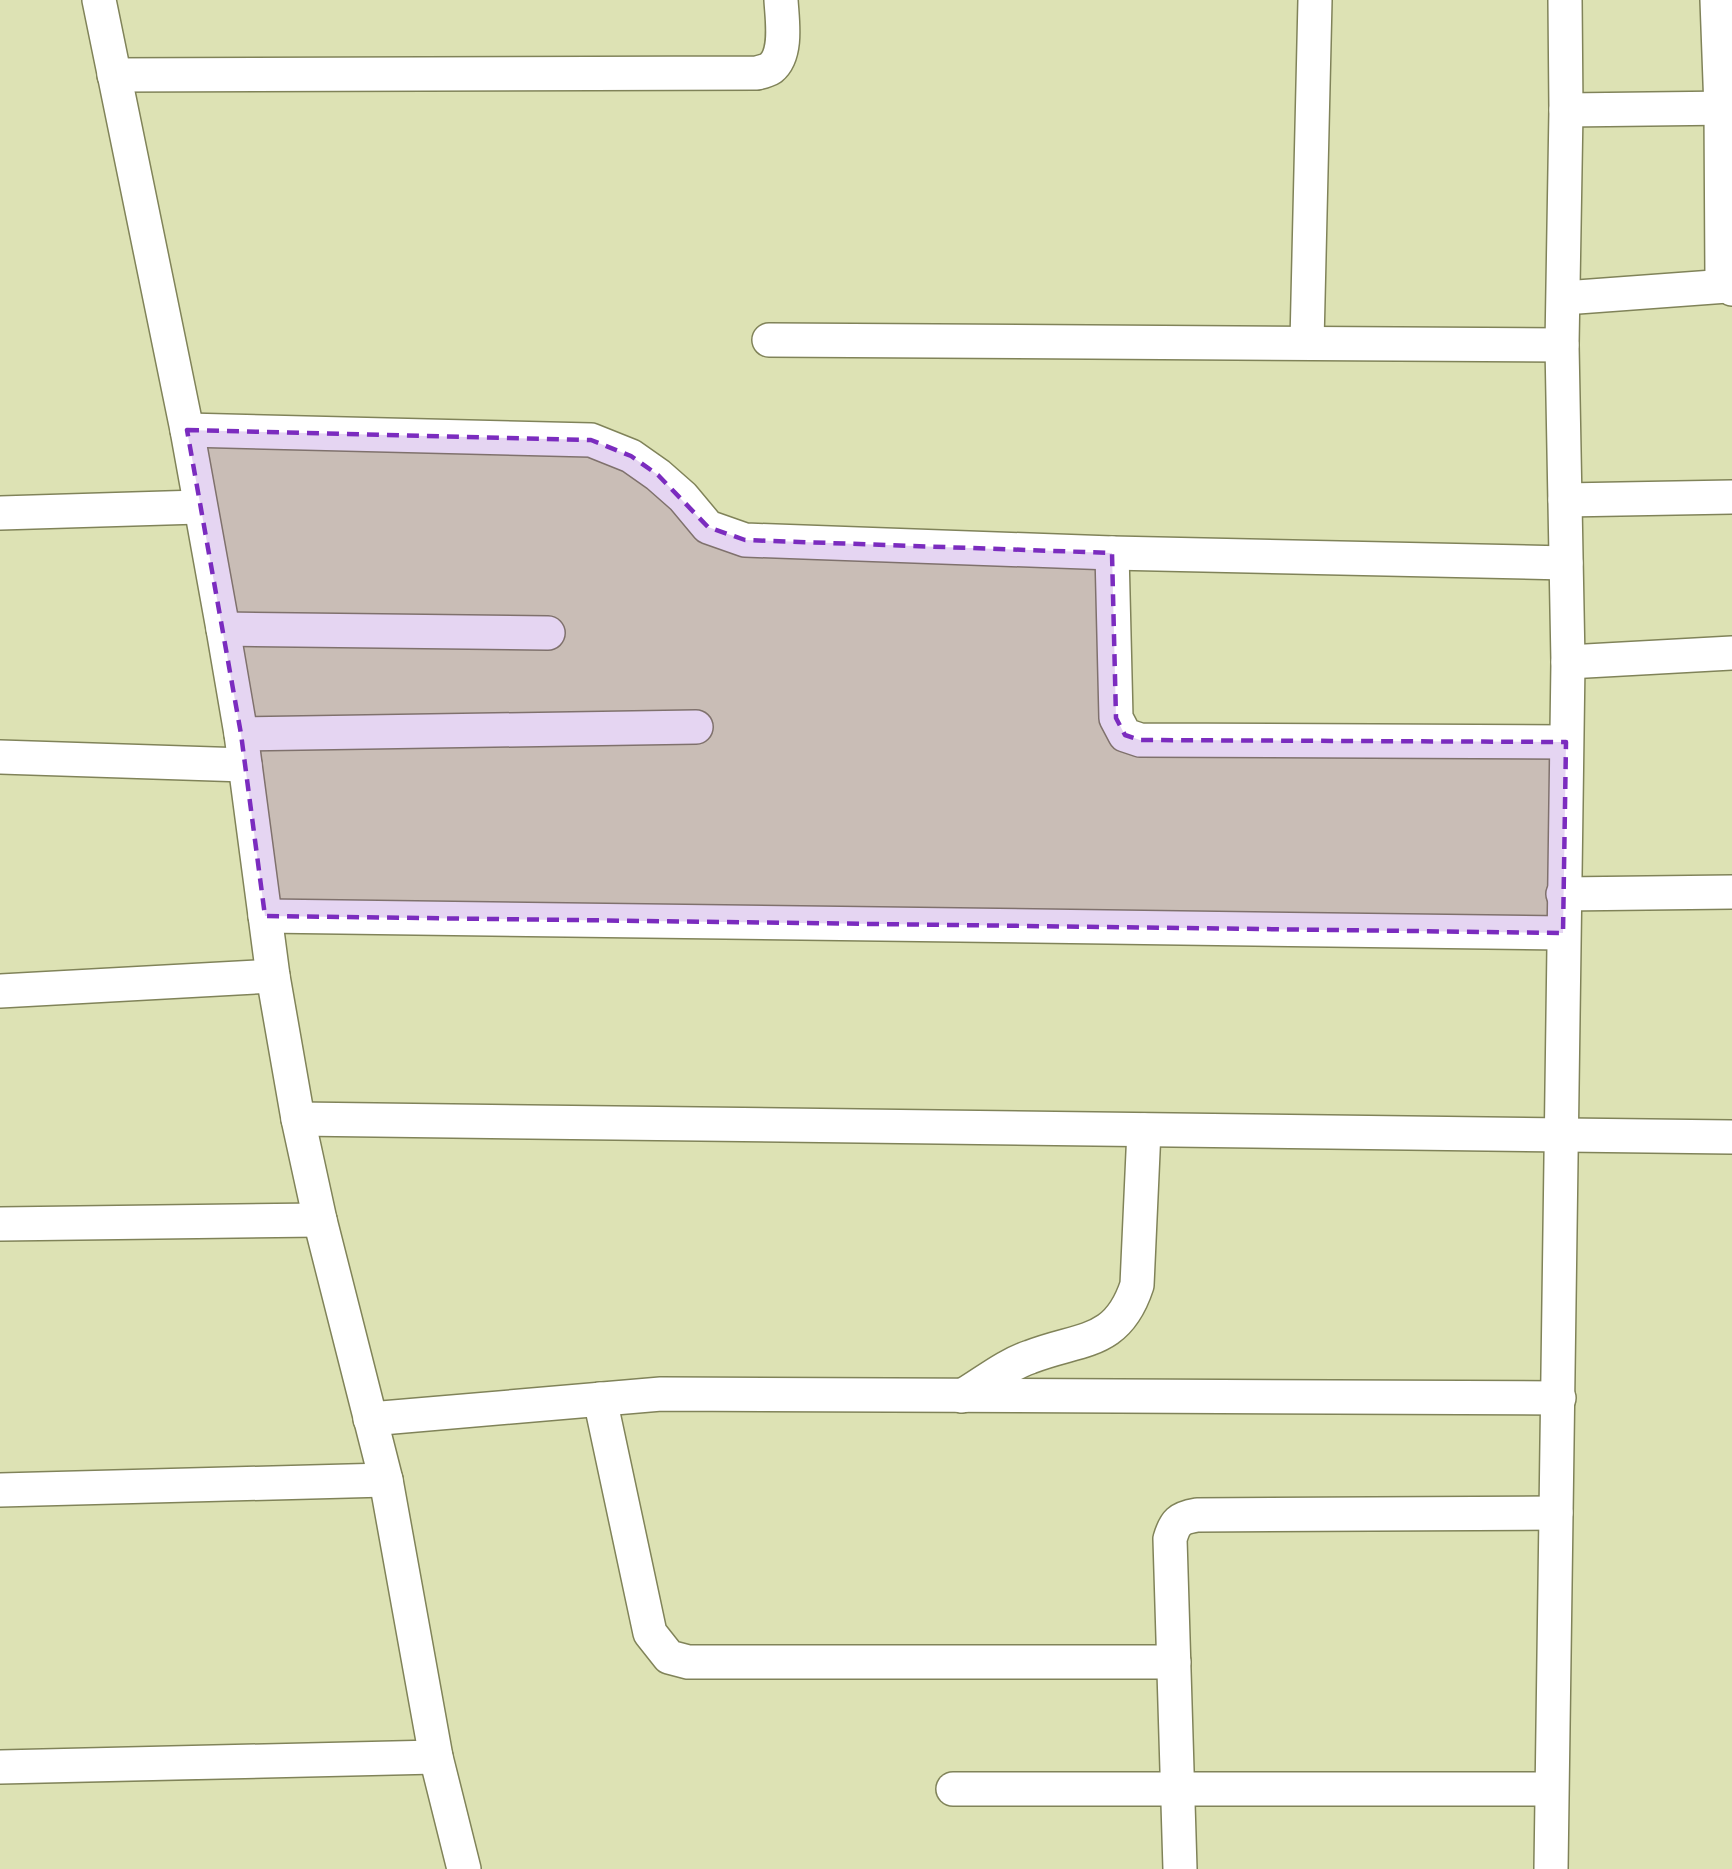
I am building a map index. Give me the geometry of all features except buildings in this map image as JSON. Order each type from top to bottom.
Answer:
[{"type":"street","points":[[99,0],[187,429],[199,507],[223,629],[243,749],[273,976],[298,1119],[320,1220],[386,1480],[436,1756],[464,1869]]},
{"type":"street","points":[[114,75],[758,73],[771,68],[779,56],[782,42],[782,0]]},
{"type":"street","points":[[1307,342],[1315,0]]},
{"type":"street","points":[[1551,1869],[1550,1789],[1559,1398],[1559,1136],[1568,662],[1562,345],[1566,110],[1565,0]]},
{"type":"street","points":[[1717,0],[1727,108],[1722,278],[1730,288]]},
{"type":"street","points":[[1566,110],[1727,108]]},
{"type":"street","points":[[1564,298],[1730,288]]},
{"type":"street","points":[[769,340],[1562,345]]},
{"type":"street","points":[[187,429],[591,440],[631,456],[658,475],[683,497],[708,527],[745,540],[1112,553],[1566,563]]},
{"type":"street","points":[[1565,500],[1732,497]]},
{"type":"street","points":[[0,513],[199,507]]},
{"type":"street","points":[[1112,553],[1116,718],[1125,735],[1140,740],[1566,742]]},
{"type":"street","points":[[223,629],[548,633]]},
{"type":"street","points":[[1568,662],[1732,653]]},
{"type":"street","points":[[0,757],[243,749],[696,727]]},
{"type":"street","points":[[1563,894],[1732,892]]},
{"type":"street","points":[[265,916],[1563,933]]},
{"type":"street","points":[[0,991],[273,976]]},
{"type":"street","points":[[298,1119],[1732,1137]]},
{"type":"street","points":[[962,1396],[1029,1357],[1078,1344],[1107,1331],[1120,1321],[1131,1305],[1137,1285],[1144,1130]]},
{"type":"street","points":[[0,1224],[320,1220]]},
{"type":"street","points":[[370,1419],[661,1394],[1559,1398]]},
{"type":"street","points":[[600,1399],[650,1633],[669,1657],[688,1662],[1174,1662]]},
{"type":"street","points":[[0,1490],[386,1480]]},
{"type":"street","points":[[1180,1869],[1170,1539],[1175,1523],[1183,1517],[1556,1513]]},
{"type":"street","points":[[0,1767],[436,1756]]},
{"type":"street","points":[[953,1789],[1550,1789]]},
{"type":"highlighted area","points":[[187,430],[591,440],[631,456],[658,475],[708,527],[745,540],[1112,553],[1116,718],[1125,735],[1140,740],[1566,742],[1563,933],[265,916],[241,734]]}]
